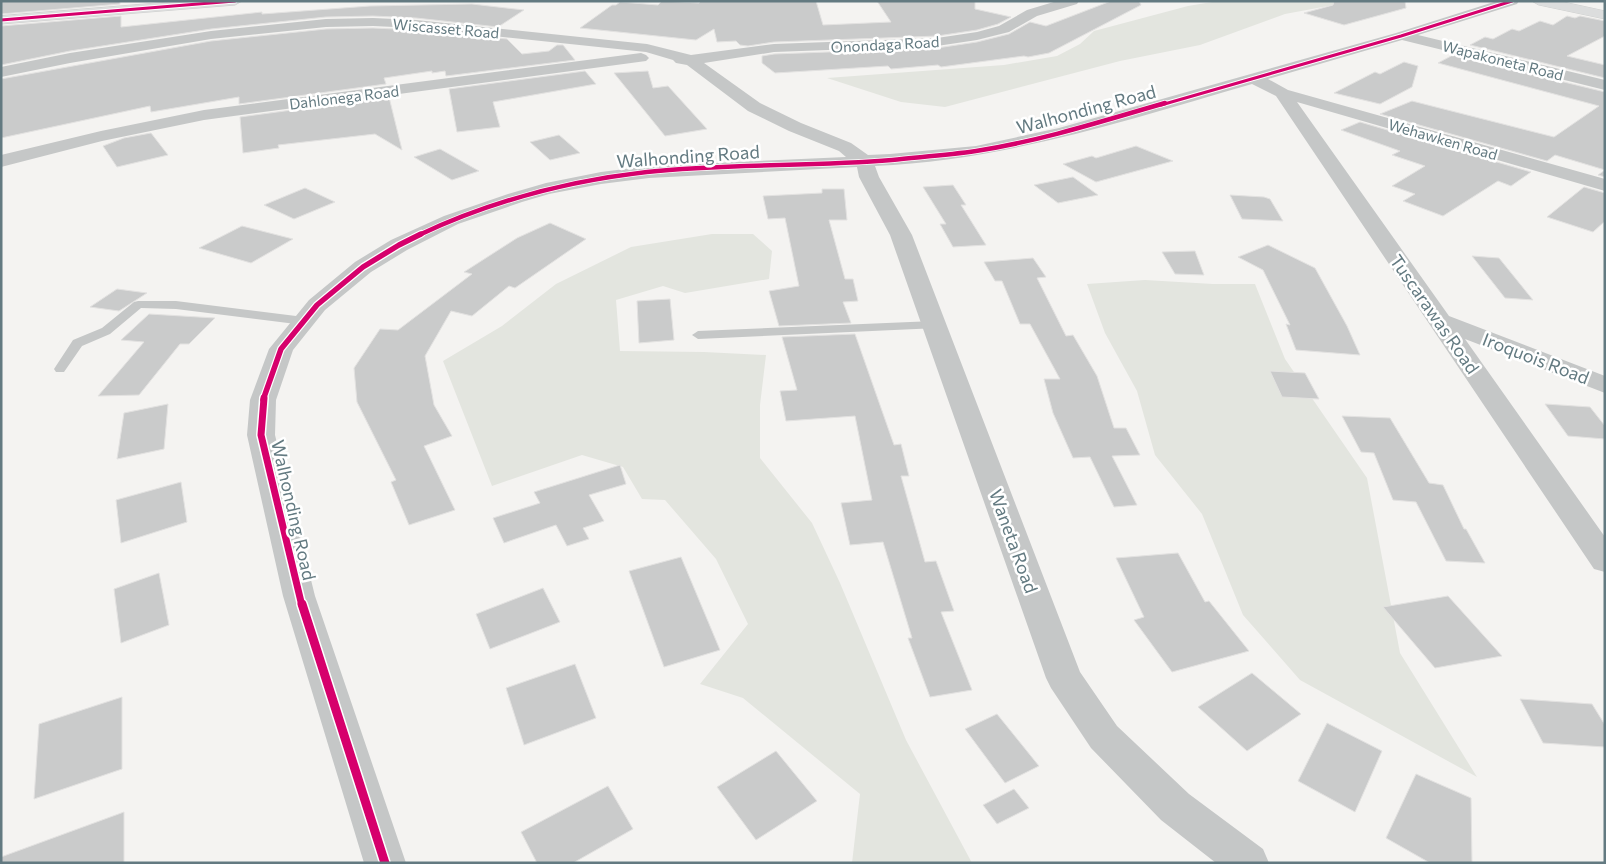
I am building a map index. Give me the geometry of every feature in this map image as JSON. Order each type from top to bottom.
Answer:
[{"type":"main road","points":[[1,20],[235,1]]},
{"type":"main road","points":[[1539,1],[1605,15]]},
{"type":"street","name":"Onondaga Road","points":[[691,60],[774,48],[937,42],[969,38],[1004,29],[1032,13],[1072,1]]},
{"type":"street","name":"Walhonding Road","points":[[385,863],[299,596],[261,435],[263,400],[281,349],[317,305],[363,267],[399,246],[451,220],[515,198],[601,178],[649,172],[864,161],[968,152],[1018,143],[1071,130],[1401,36],[1512,1]]},
{"type":"street","name":"Wiscasset Road","points":[[1,72],[88,55],[211,35],[326,23],[374,22],[416,24],[647,48],[691,60],[754,107],[794,128],[845,147],[864,161]]},
{"type":"street","name":"Wapakoneta Road","points":[[1401,36],[1605,85]]},
{"type":"street","name":"Dahlonega Road","points":[[1,161],[101,136],[204,115],[640,58],[691,60]]},
{"type":"street","name":"Tuscarawas Road","points":[[1254,78],[1282,92],[1605,561]]},
{"type":"street","name":"Wehawken Road","points":[[1282,92],[1605,185]]},
{"type":"street","name":"Waneta Road","points":[[864,161],[869,177],[901,235],[1064,678],[1104,737],[1175,807],[1248,863]]},
{"type":"street","name":"Iroquois Road","points":[[1439,321],[1605,385]]},
{"type":"lane","points":[[60,369],[77,343],[106,331],[138,304],[176,305],[304,321]]},
{"type":"lane","points":[[698,334],[934,325]]},
{"type":"shaded area","points":[[1218,1],[1355,1],[1285,14],[1200,45],[1120,61],[945,107],[901,102],[827,78],[1004,65],[1057,56],[1080,44],[1094,31],[1188,6]]},
{"type":"shaded area","points":[[712,234],[753,234],[772,251],[769,279],[685,293],[663,286],[616,300],[620,351],[766,355],[760,405],[760,458],[812,523],[840,583],[906,740],[972,863],[852,863],[860,794],[743,698],[700,684],[748,624],[716,559],[665,500],[642,499],[623,467],[582,455],[492,486],[443,361],[502,326],[556,284],[631,247]]},
{"type":"shaded area","points":[[1145,280],[1213,284],[1255,284],[1285,359],[1367,478],[1400,653],[1477,777],[1300,680],[1243,615],[1202,514],[1155,455],[1137,391],[1105,333],[1087,284]]},
{"type":"building","points":[[1,1],[120,1],[120,4],[1,14]]},
{"type":"building","points":[[662,1],[699,3],[701,1],[816,1],[823,25],[891,22],[877,1],[975,1],[975,9],[1011,17],[998,24],[977,30],[937,36],[774,42],[748,46],[740,45],[736,41],[717,42],[714,29],[696,40],[580,28],[612,5],[620,2],[658,5]]},
{"type":"building","points":[[1111,1],[1139,1],[1141,5],[1049,53],[1028,57],[941,67],[938,65],[891,69],[888,66],[775,73],[762,63],[762,56],[774,54],[937,48],[977,42],[1009,34],[1030,22],[1046,26]]},
{"type":"building","points":[[1334,1],[1405,1],[1406,8],[1344,25],[1304,13],[1333,5]]},
{"type":"building","points":[[472,4],[524,10],[498,27],[416,18],[373,16],[326,17],[211,29],[70,51],[1,65],[1,26],[121,16],[121,27],[262,12],[262,14],[370,6]]},
{"type":"building","points":[[1567,16],[1575,18],[1580,16],[1605,21],[1605,36],[1567,56],[1605,65],[1605,78],[1470,45],[1485,37],[1493,39],[1512,29],[1519,31],[1540,21],[1553,25]]},
{"type":"building","points":[[373,28],[416,30],[507,39],[522,54],[549,51],[557,45],[563,45],[575,60],[446,76],[445,71],[432,73],[432,71],[384,78],[386,84],[239,104],[239,97],[151,112],[150,106],[1,138],[1,79],[211,41],[326,29]]},
{"type":"building","points":[[1453,55],[1605,92],[1605,170],[1555,155],[1547,161],[1380,114],[1412,101],[1554,137],[1599,106],[1438,63]]},
{"type":"building","points":[[1404,62],[1418,66],[1412,87],[1380,104],[1334,93],[1375,72],[1380,74]]},
{"type":"building","points":[[585,71],[596,84],[493,102],[500,127],[457,132],[449,89]]},
{"type":"building","points":[[648,71],[653,88],[668,86],[707,129],[665,136],[614,73]]},
{"type":"building","points":[[389,97],[402,150],[375,134],[278,145],[279,148],[243,153],[240,117]]},
{"type":"building","points":[[1360,122],[1531,172],[1511,186],[1498,181],[1443,216],[1403,201],[1415,194],[1392,186],[1425,166],[1392,155],[1400,151],[1341,130]]},
{"type":"building","points":[[151,133],[168,155],[117,167],[103,146],[124,138]]},
{"type":"building","points":[[559,135],[580,153],[550,160],[530,142]]},
{"type":"building","points":[[1136,146],[1173,161],[1096,182],[1063,164],[1092,156],[1096,158]]},
{"type":"building","points":[[440,149],[479,171],[452,180],[414,157]]},
{"type":"building","points":[[1605,170],[1605,177],[1598,175]]},
{"type":"building","points":[[1073,177],[1098,195],[1058,203],[1034,185]]},
{"type":"building","points":[[953,185],[966,205],[961,205],[986,245],[953,247],[940,224],[946,224],[923,187]]},
{"type":"building","points":[[1584,187],[1605,193],[1605,221],[1593,232],[1547,217]]},
{"type":"building","points":[[305,188],[335,202],[294,219],[264,205]]},
{"type":"building","points":[[822,189],[844,189],[847,220],[829,220],[845,279],[853,279],[858,301],[843,302],[851,323],[779,326],[769,291],[799,286],[785,218],[768,219],[763,196],[822,193]]},
{"type":"building","points":[[1230,195],[1270,199],[1283,221],[1242,219]]},
{"type":"building","points":[[550,223],[586,239],[515,288],[509,286],[472,316],[451,311],[425,356],[434,405],[452,436],[424,446],[455,510],[409,525],[391,482],[396,480],[357,402],[354,368],[380,329],[398,330],[472,274],[464,272],[517,238]]},
{"type":"building","points":[[242,226],[293,239],[251,263],[199,248]]},
{"type":"building","points":[[1268,245],[1315,268],[1347,326],[1360,355],[1296,350],[1286,324],[1290,325],[1263,270],[1238,257]]},
{"type":"building","points":[[1195,251],[1204,275],[1175,274],[1162,252]]},
{"type":"building","points":[[1472,256],[1499,258],[1533,300],[1505,298]]},
{"type":"building","points":[[1033,258],[1046,277],[1037,278],[1066,336],[1073,335],[1097,376],[1114,428],[1126,428],[1140,455],[1112,456],[1137,505],[1114,507],[1090,457],[1073,458],[1053,413],[1044,379],[1060,379],[1030,324],[1020,324],[1002,281],[995,281],[984,262]]},
{"type":"building","points":[[117,289],[147,293],[119,311],[90,307]]},
{"type":"building","points":[[670,299],[674,340],[639,343],[637,301]]},
{"type":"building","points":[[149,314],[215,318],[189,344],[180,344],[139,395],[98,396],[144,342],[121,340]]},
{"type":"building","points":[[855,334],[894,445],[901,444],[909,476],[901,476],[925,562],[936,561],[954,611],[941,612],[972,690],[930,697],[908,638],[912,638],[883,542],[850,545],[841,503],[872,500],[855,416],[786,421],[780,391],[797,390],[782,337]]},
{"type":"building","points":[[1270,371],[1305,373],[1319,399],[1282,397]]},
{"type":"building","points":[[168,404],[164,449],[117,459],[124,413]]},
{"type":"building","points":[[1545,404],[1590,407],[1605,426],[1605,439],[1568,436]]},
{"type":"building","points":[[1342,416],[1390,418],[1429,483],[1443,485],[1464,529],[1466,529],[1485,563],[1446,561],[1416,502],[1393,500],[1374,453],[1361,452]]},
{"type":"building","points":[[620,465],[626,484],[589,495],[604,521],[583,528],[589,539],[567,546],[556,525],[504,543],[493,518],[540,503],[534,492]]},
{"type":"building","points":[[181,482],[187,522],[121,543],[116,500]]},
{"type":"building","points":[[1178,553],[1205,602],[1209,601],[1249,651],[1172,672],[1134,620],[1144,617],[1116,558]]},
{"type":"building","points":[[681,557],[720,650],[664,667],[629,571]]},
{"type":"building","points":[[159,573],[169,625],[121,643],[114,589]]},
{"type":"building","points":[[543,588],[560,622],[490,649],[476,614]]},
{"type":"building","points":[[1448,596],[1502,656],[1435,668],[1383,607]]},
{"type":"building","points":[[575,664],[596,718],[524,745],[506,688]]},
{"type":"building","points":[[1252,673],[1301,714],[1247,751],[1198,707]]},
{"type":"building","points":[[122,697],[122,769],[34,799],[39,724]]},
{"type":"building","points":[[1520,699],[1592,704],[1605,725],[1605,747],[1543,743]]},
{"type":"building","points":[[997,714],[1039,766],[1005,783],[965,729]]},
{"type":"building","points":[[1327,723],[1382,751],[1355,812],[1298,781]]},
{"type":"building","points":[[776,751],[817,801],[756,840],[717,787]]},
{"type":"building","points":[[1416,774],[1471,798],[1472,863],[1430,863],[1386,838]]},
{"type":"building","points":[[608,786],[633,829],[573,863],[537,863],[521,832]]},
{"type":"building","points":[[1014,789],[1029,808],[997,824],[983,805]]},
{"type":"building","points":[[124,812],[124,863],[1,863],[1,857]]},
{"type":"cycle path","points":[[1,20],[235,1]]},
{"type":"cycle path","points":[[385,863],[299,596],[261,435],[263,400],[281,349],[317,305],[363,267],[399,245],[451,220],[546,189],[601,178],[649,172],[890,160],[976,151],[1062,133],[1401,36],[1512,1]]}]
